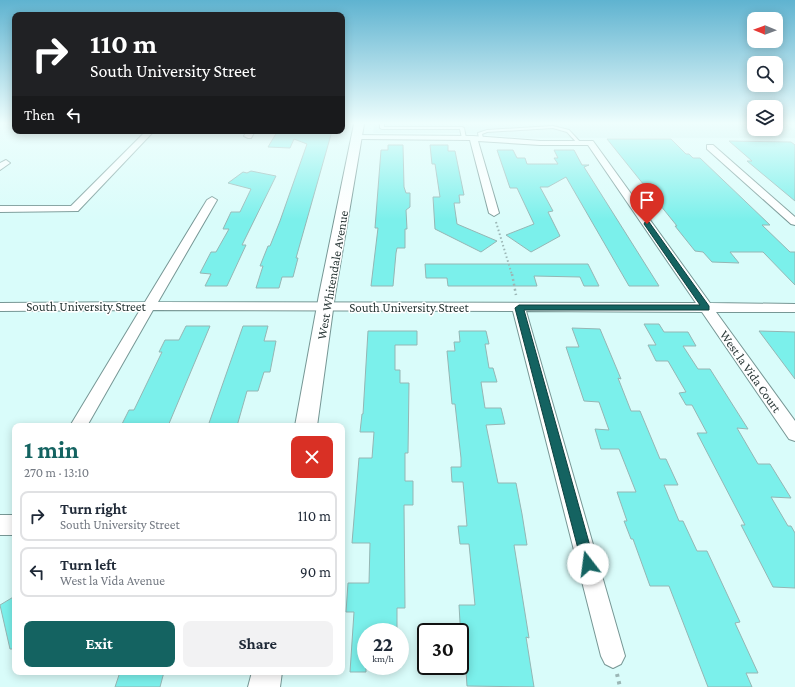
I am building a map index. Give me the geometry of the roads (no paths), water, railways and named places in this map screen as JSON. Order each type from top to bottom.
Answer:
[{"type":"street","points":[[0,209],[74,209],[126,156]]},
{"type":"street","name":"West Whitendale Avenue","points":[[306,423],[353,156]]},
{"type":"street","points":[[478,156],[494,213]]},
{"type":"street","name":"West la Vida Court","points":[[599,156],[795,434]]},
{"type":"street","points":[[720,156],[795,222]]},
{"type":"street","points":[[80,423],[212,200]]},
{"type":"street","name":"South University Street","points":[[0,307],[326,306],[795,308]]},
{"type":"street","points":[[519,308],[613,656]]},
{"type":"street","points":[[0,525],[12,525]]},
{"type":"street","points":[[264,687],[266,675]]}]
